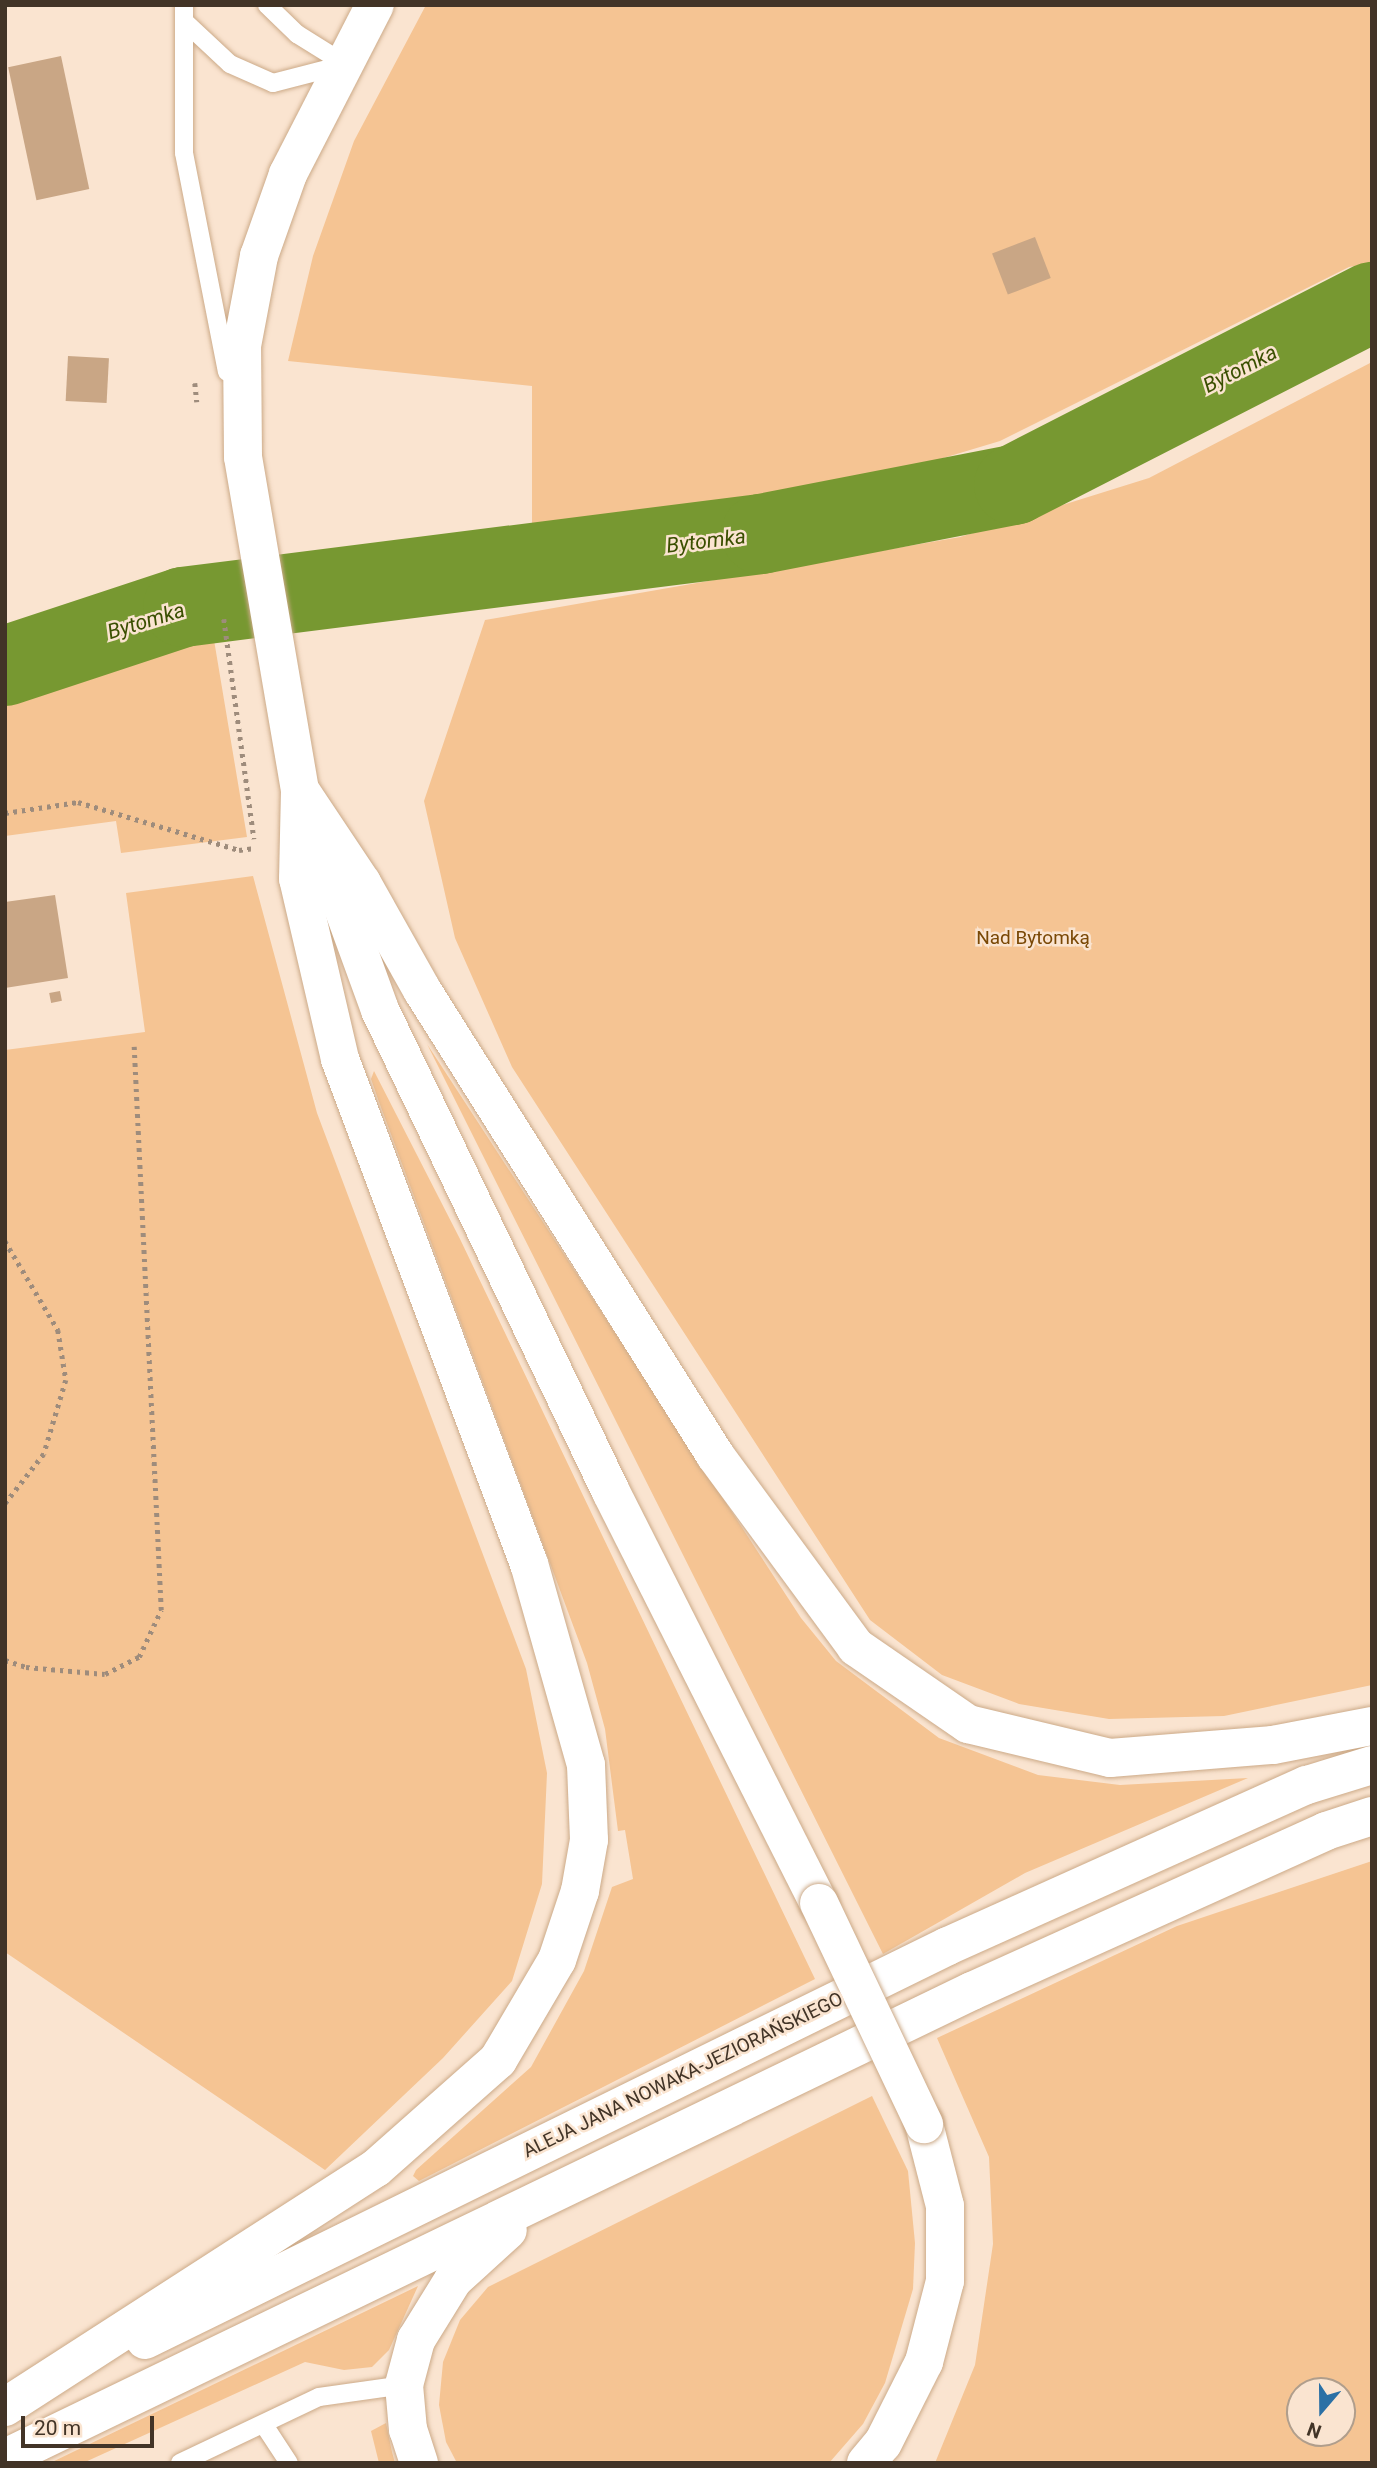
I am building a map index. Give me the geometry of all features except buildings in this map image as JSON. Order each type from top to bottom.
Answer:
[{"type":"main road","points":[[375,5],[288,174],[259,256],[243,346],[242,450],[300,790],[380,1010],[611,1492],[819,1903],[924,2124],[945,2206],[945,2281],[924,2362],[883,2443],[866,2463]]},
{"type":"main road","points":[[300,790],[362,883],[422,990],[715,1455],[856,1647],[968,1724],[1110,1758],[1273,1745],[1372,1726]]},
{"type":"main road","points":[[5,2408],[376,2168],[498,2060],[557,1959],[587,1853],[586,1765],[529,1564],[340,1059],[298,879],[300,790]]},
{"type":"main road","name":"ALEJA JANA NOWAKA-JEZIORAŃSKIEGO","points":[[5,2408],[884,1975],[1307,1785],[1372,1765]]},
{"type":"main road","points":[[5,2458],[972,1991],[1326,1830],[1372,1816]]},
{"type":"main road","points":[[419,2463],[408,2430],[404,2385],[416,2340],[436,2302],[479,2255],[547,2197]]},
{"type":"lane","points":[[267,5],[297,34],[345,64]]},
{"type":"lane","points":[[184,13],[230,64],[273,83],[306,78],[345,64]]},
{"type":"lane","points":[[184,13],[184,153],[242,450]]},
{"type":"lane","points":[[180,2463],[319,2397],[404,2385]]},
{"type":"lane","points":[[264,2425],[289,2463]]},
{"type":"path","points":[[5,813],[78,802],[239,850],[255,849],[229,661]]},
{"type":"path","points":[[5,1660],[26,1667],[105,1674],[139,1657],[161,1610],[134,1047]]},
{"type":"path","points":[[5,1241],[58,1330],[66,1380],[44,1454],[5,1504]]},
{"type":"green space","points":[[426,5],[1372,5],[1372,263],[1349,267],[1000,441],[860,483],[532,533],[532,386],[288,361],[313,256],[354,141]]},
{"type":"green space","name":"Nad Bytomką","points":[[1372,362],[1372,1685],[1224,1716],[1109,1719],[1019,1704],[942,1675],[870,1620],[512,1067],[455,938],[424,801],[485,620],[960,537],[1149,478]]},
{"type":"green space","points":[[213,634],[247,837],[121,853],[116,821],[5,836],[5,685]]},
{"type":"green space","points":[[253,876],[317,1113],[526,1669],[547,1773],[542,1884],[512,1981],[443,2058],[325,2170],[5,1952],[5,1050],[145,1032],[126,893]]},
{"type":"green space","points":[[427,1044],[801,1618],[836,1661],[939,1738],[1038,1775],[1120,1785],[1248,1778],[1025,1873],[883,1954]]},
{"type":"green space","points":[[374,1071],[460,1239],[815,1979],[419,2181],[413,2176],[416,2170],[531,2067],[584,1971],[612,1887],[633,1879],[625,1830],[618,1831],[605,1729],[587,1663],[379,1102],[371,1079]]},
{"type":"green space","points":[[1372,1861],[1372,2463],[935,2463],[975,2365],[993,2244],[989,2157],[937,2038],[1177,1926]]},
{"type":"green space","points":[[872,2096],[908,2171],[915,2243],[913,2289],[885,2383],[863,2424],[829,2463],[457,2463],[446,2442],[439,2405],[443,2362],[460,2320],[488,2287]]},
{"type":"green space","points":[[418,2286],[389,2350],[372,2367],[344,2370],[305,2362],[83,2463],[50,2463]]},
{"type":"green space","points":[[386,2423],[395,2463],[379,2463],[371,2431]]},
{"type":"waterway","name":"Bytomka","points":[[5,666],[183,607],[761,534],[1014,485],[1372,302]]}]
